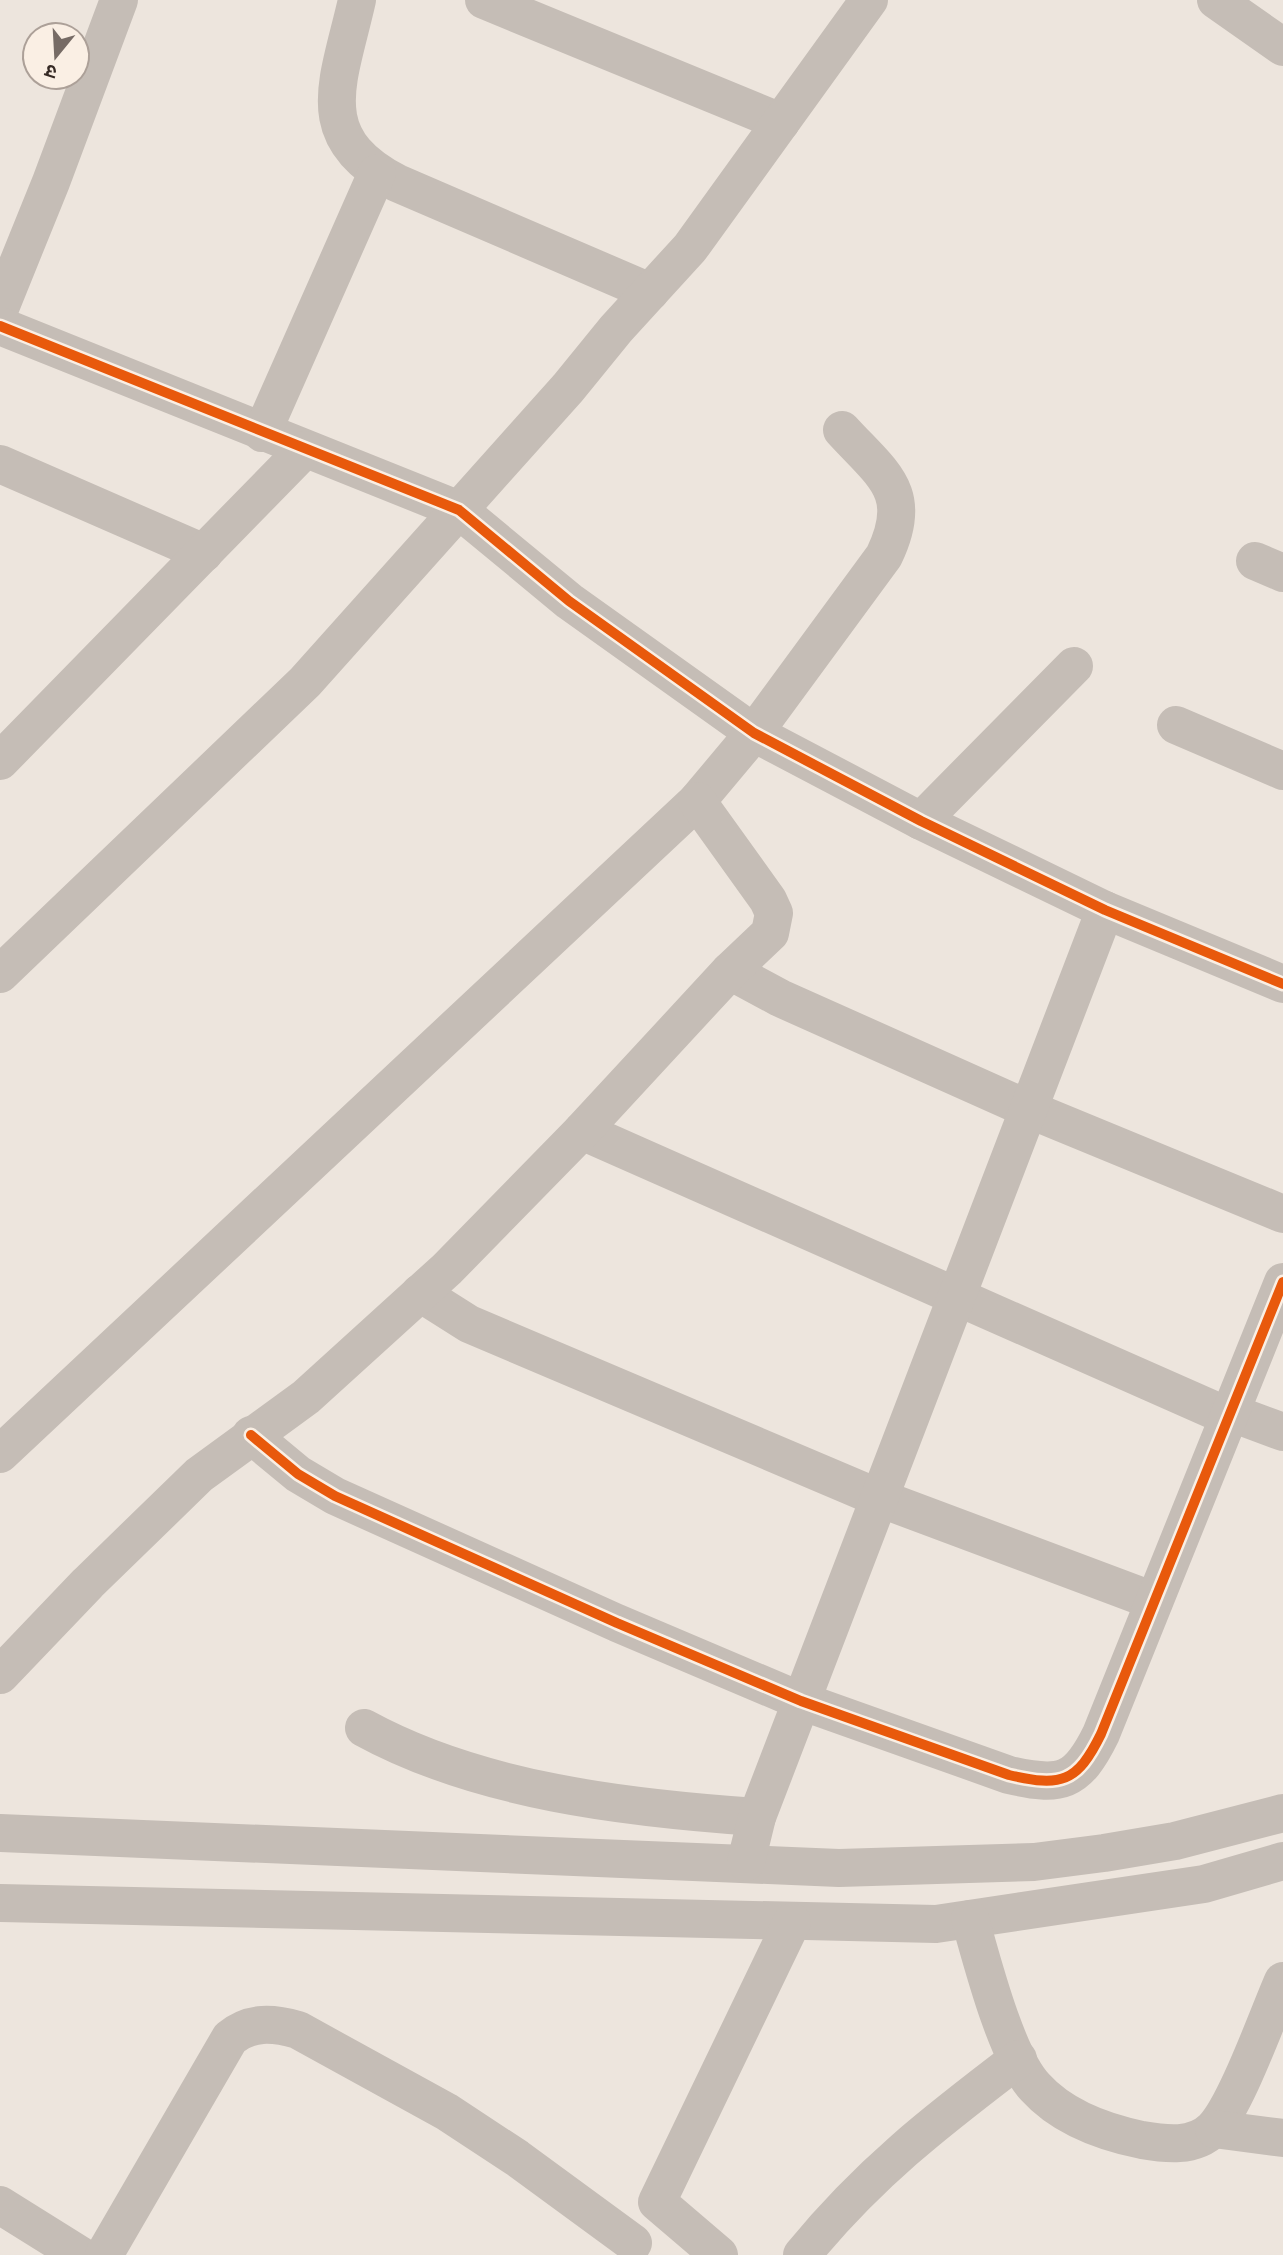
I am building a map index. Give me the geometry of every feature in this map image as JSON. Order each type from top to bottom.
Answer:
[{"type":"street","points":[[0,308],[51,182],[118,0]]},
{"type":"street","points":[[357,0],[340,74],[337,120],[349,148],[377,173],[650,292]]},
{"type":"street","points":[[484,0],[781,122]]},
{"type":"street","points":[[1216,0],[1283,47]]},
{"type":"street","points":[[0,974],[305,682],[690,248],[781,122],[859,3]]},
{"type":"street","points":[[262,433],[377,173]]},
{"type":"street","points":[[0,326],[303,450],[458,510],[569,601],[754,733],[921,821],[1105,910],[1283,984]]},
{"type":"street","points":[[0,1454],[698,801],[754,733],[884,556],[896,526],[896,496],[891,483],[842,430]]},
{"type":"street","points":[[0,761],[303,450]]},
{"type":"street","points":[[0,464],[204,553]]},
{"type":"street","points":[[921,821],[1074,666]]},
{"type":"street","points":[[1176,725],[1283,771]]},
{"type":"street","points":[[0,1675],[173,1501],[250,1435],[306,1396],[420,1293],[582,1131],[730,971],[770,933],[774,913],[759,885],[698,801]]},
{"type":"street","points":[[746,1862],[757,1817],[801,1700],[1105,910]]},
{"type":"street","points":[[730,971],[780,998],[1028,1109],[1283,1214]]},
{"type":"street","points":[[582,1131],[1228,1414],[1283,1432]]},
{"type":"street","points":[[250,1435],[298,1474],[335,1496],[617,1623],[801,1700],[1009,1776],[1035,1782],[1061,1781],[1077,1772],[1095,1748],[1283,1282]]},
{"type":"street","points":[[420,1293],[469,1324],[878,1498],[1154,1601]]},
{"type":"street","points":[[363,1728],[426,1758],[508,1781],[603,1801],[686,1812],[757,1817]]},
{"type":"street","points":[[0,1832],[839,1868],[1034,1862],[1175,1841],[1283,1813]]},
{"type":"street","points":[[0,1903],[936,1924],[1204,1884],[1283,1861]]},
{"type":"street","points":[[970,1919],[987,1978],[1018,2059],[1033,2085],[1069,2114],[1100,2129],[1166,2144],[1201,2138],[1214,2129],[1229,2103],[1283,1981]]},
{"type":"street","points":[[104,2255],[230,2038],[254,2026],[275,2024],[298,2030],[447,2112],[517,2158],[630,2249],[657,2202],[792,1922]]},
{"type":"street","points":[[802,2255],[862,2186],[909,2142],[1018,2059]]},
{"type":"street","points":[[1214,2129],[1283,2138]]},
{"type":"street","points":[[657,2202],[719,2255]]},
{"type":"street","points":[[0,2205],[79,2255]]},
{"type":"cycle path","points":[[0,326],[459,510],[569,601],[754,733],[921,821],[1105,910],[1283,984]]},
{"type":"cycle path","points":[[251,1435],[298,1474],[335,1496],[617,1623],[801,1701],[1009,1775],[1042,1781],[1055,1780],[1075,1772],[1084,1763],[1101,1734],[1283,1282]]}]
